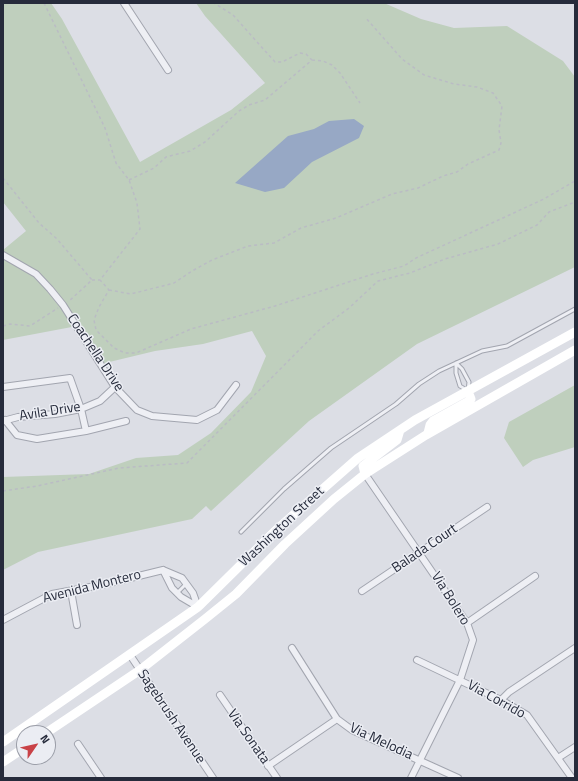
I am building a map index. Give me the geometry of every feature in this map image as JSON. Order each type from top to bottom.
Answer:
[{"type":"main road","name":"Washington Street","points":[[3,742],[198,607],[280,527],[358,458],[400,430],[575,332]]},
{"type":"main road","name":"Washington Street","points":[[56,726],[140,670],[236,594],[285,544],[334,499],[365,474],[428,433],[575,350]]},
{"type":"main road","points":[[428,433],[430,425],[433,421],[471,399],[468,391]]},
{"type":"main road","points":[[365,474],[363,466],[397,440],[400,430]]},
{"type":"main road","points":[[3,762],[16,753]]},
{"type":"street","points":[[124,3],[168,70]]},
{"type":"street","name":"Coachella Drive","points":[[3,255],[36,274],[63,305],[115,387],[136,410],[152,416],[197,420],[217,410],[236,384]]},
{"type":"street","points":[[3,387],[70,378],[82,409],[86,431]]},
{"type":"street","name":"Avila Drive","points":[[4,421],[18,417],[56,414],[82,409],[100,401],[115,387]]},
{"type":"street","points":[[4,421],[17,435],[37,439],[86,431],[126,421]]},
{"type":"street","name":"Via Bolero","points":[[365,474],[467,623],[473,640],[460,680],[411,778]]},
{"type":"street","name":"Balada Court","points":[[362,591],[487,507]]},
{"type":"street","points":[[163,570],[182,578],[193,593],[198,607]]},
{"type":"street","points":[[163,570],[177,593],[198,607]]},
{"type":"street","name":"Avenida Montero","points":[[3,620],[52,594],[163,570]]},
{"type":"street","points":[[467,623],[535,576]]},
{"type":"street","points":[[72,590],[77,625]]},
{"type":"street","name":"Via Melodia","points":[[292,648],[337,719],[352,730],[458,778]]},
{"type":"street","points":[[501,700],[509,692],[575,648]]},
{"type":"street","name":"Sagebrush Avenue","points":[[130,655],[213,778]]},
{"type":"street","name":"Via Corrido","points":[[417,660],[501,700],[527,715],[572,778]]},
{"type":"street","name":"Via Sonata","points":[[220,695],[277,778]]},
{"type":"street","points":[[268,766],[337,719]]},
{"type":"street","points":[[78,744],[101,778]]},
{"type":"street","points":[[558,758],[575,747]]},
{"type":"lane","points":[[241,532],[284,489],[331,448],[396,404],[419,384],[439,371],[482,351],[507,346],[575,309]]},
{"type":"lane","points":[[456,363],[462,369],[469,382],[468,391],[460,386],[456,373],[456,363]]},
{"type":"lane","points":[[177,593],[186,584]]},
{"type":"path","points":[[44,3],[105,128],[116,163],[128,180],[137,203],[140,229],[100,280]]},
{"type":"path","points":[[214,3],[233,15],[275,62],[282,62],[300,54],[306,54],[312,60],[323,61],[332,65],[340,73],[360,103]]},
{"type":"path","points":[[3,326],[10,324],[30,326],[63,305],[92,280],[100,280],[110,290],[131,294],[174,283],[212,260],[248,246],[274,243],[301,228],[336,218],[392,194],[418,188],[442,176],[457,172],[468,164],[499,150],[502,143],[498,130],[502,106],[493,93],[477,87],[454,84],[424,75],[402,59],[364,17]]},
{"type":"path","points":[[128,180],[154,168],[166,157],[190,151],[205,142],[239,111],[249,105],[264,100],[312,60]]},
{"type":"path","points":[[3,178],[39,223],[57,239],[92,280]]},
{"type":"path","points":[[110,290],[99,307],[94,320],[96,330],[114,348],[125,353],[136,353],[191,329],[305,297],[373,274],[404,266],[416,258],[544,199],[575,181]]},
{"type":"path","points":[[3,490],[37,486],[119,468],[187,463],[318,331],[349,308],[378,281],[410,274],[446,259],[498,244],[537,225],[549,212],[575,202]]},
{"type":"green space","points":[[3,3],[51,3],[62,19],[140,162],[231,110],[265,83],[205,16],[196,3],[384,3],[421,19],[454,28],[507,26],[563,61],[575,77],[575,267],[417,344],[309,421],[211,511],[206,506],[192,519],[38,552],[3,570],[3,477],[89,474],[136,458],[178,455],[211,433],[251,392],[266,356],[252,331],[203,344],[155,351],[101,364],[77,326],[3,340],[3,250],[26,231],[3,202]]},
{"type":"green space","points":[[575,385],[575,447],[533,460],[523,467],[504,438],[509,422]]},
{"type":"water","points":[[354,119],[364,126],[359,138],[312,162],[284,188],[265,192],[235,183],[288,136],[314,129],[329,121]]}]
